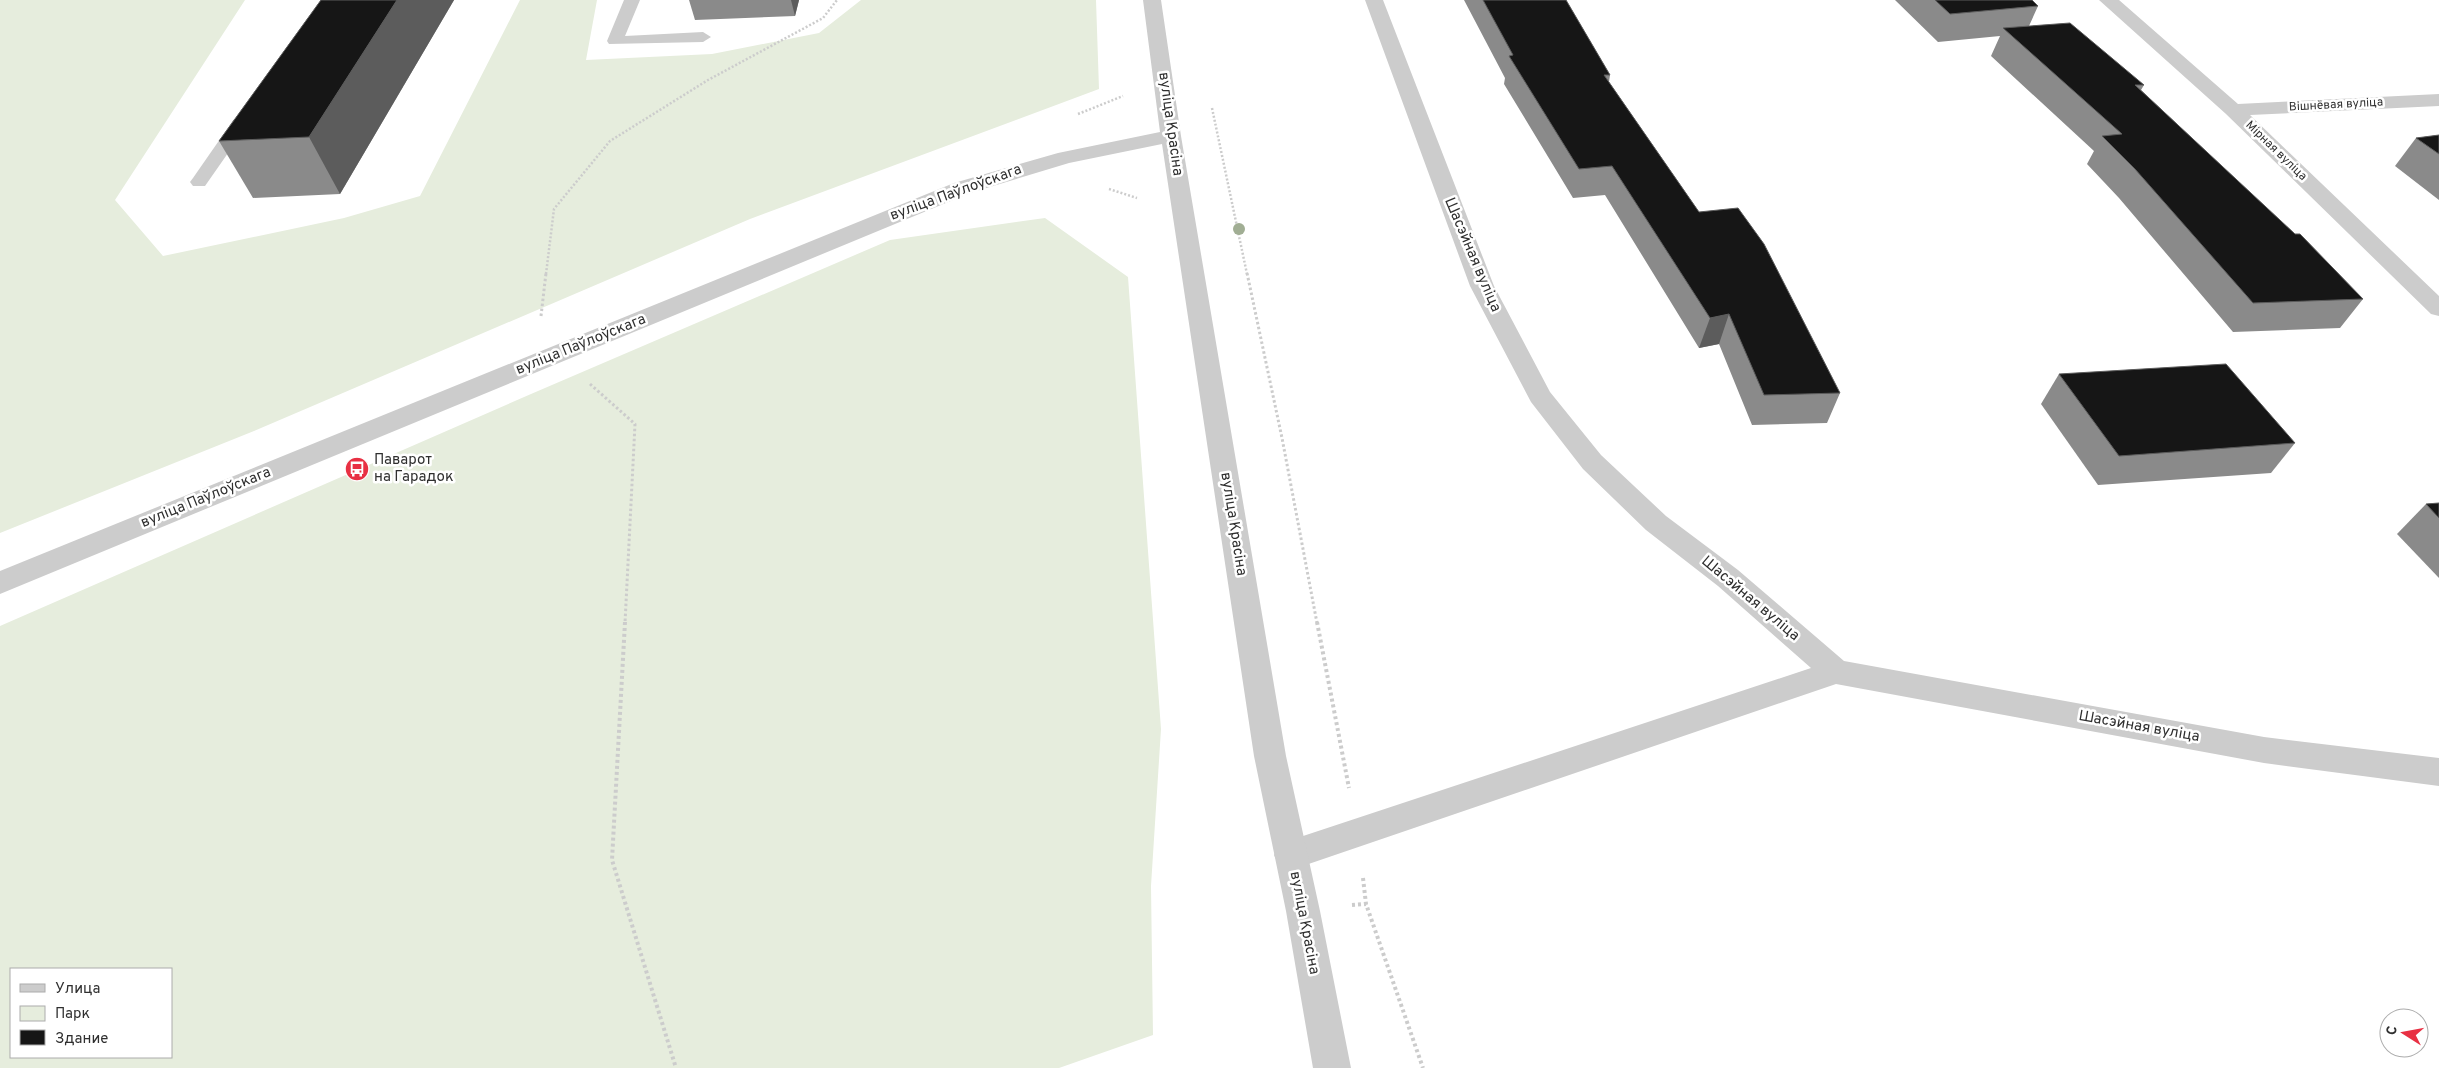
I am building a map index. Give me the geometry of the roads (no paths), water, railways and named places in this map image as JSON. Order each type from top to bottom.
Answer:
[{"type":"street","name":"вуліца Красіна","points":[[1152,0],[1171,136],[1270,756],[1333,1061]]},
{"type":"street","name":"Шасэйная вуліца","points":[[1374,0],[1482,286],[1540,396],[1592,462],[1656,523],[1728,578],[1836,672],[2264,750],[2439,772]]},
{"type":"street","name":"Мірная вуліца","points":[[2108,0],[2234,110],[2439,309]]},
{"type":"street","name":"Вішнёвая вуліца","points":[[2234,110],[2439,100]]},
{"type":"street","name":"вуліца Паўлоўскага","points":[[0,584],[962,188],[1021,168],[1117,145],[1171,136]]},
{"type":"street","points":[[1291,855],[1836,672]]},
{"type":"lane","points":[[632,0],[615,41],[704,37]]},
{"type":"lane","points":[[199,182],[248,111]]},
{"type":"place","name":"Паварот на Гарадок","points":[[357,469]]}]
